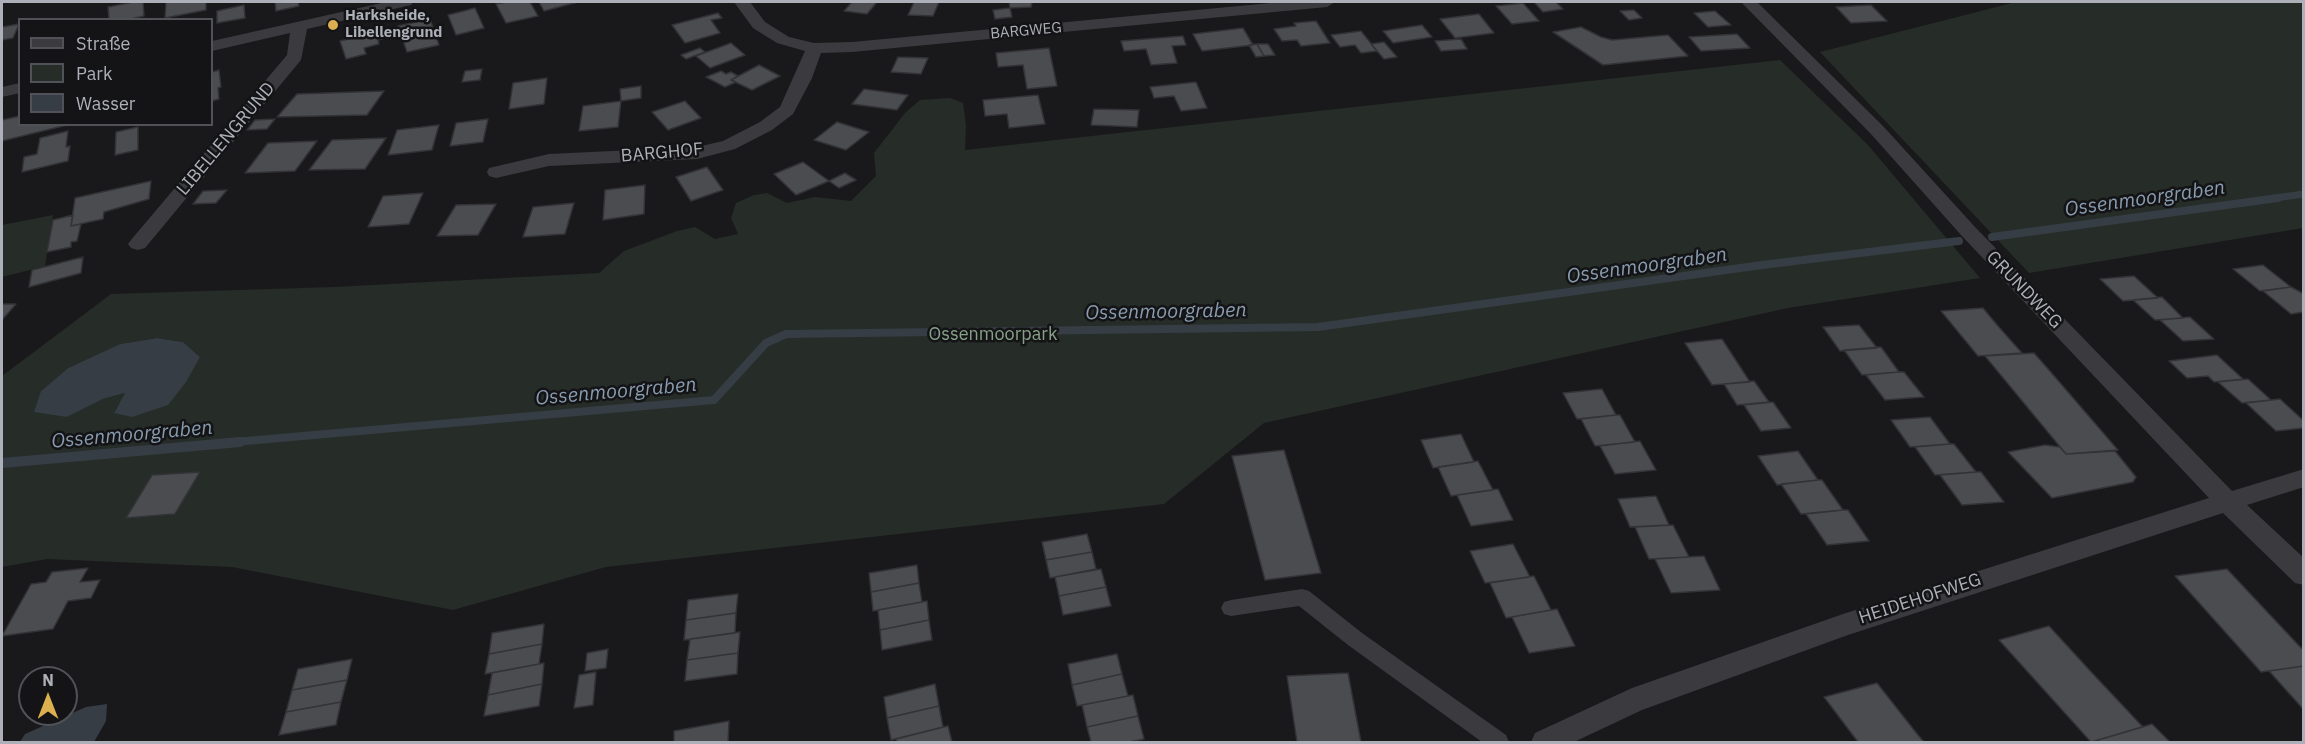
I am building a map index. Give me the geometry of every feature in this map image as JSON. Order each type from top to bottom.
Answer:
[{"type":"street","points":[[213,46],[405,2]]},
{"type":"street","name":"BARGWEG","points":[[742,2],[759,25],[783,40],[814,48],[852,47],[1327,2]]},
{"type":"street","name":"GRUNDWEG","points":[[1749,2],[1877,130],[1968,231],[2227,501],[2304,575]]},
{"type":"street","name":"LIBELLENGRUND","points":[[138,244],[295,56],[299,27]]},
{"type":"street","name":"BARGHOF","points":[[496,172],[549,160],[697,153],[729,145],[766,126],[787,110],[803,78],[814,48]]},
{"type":"street","points":[[2,92],[18,88]]},
{"type":"street","name":"HEIDEHOFWEG","points":[[1545,742],[1632,701],[1927,596],[2304,478]]},
{"type":"street","points":[[1231,608],[1302,597],[1355,639],[1498,742]]},
{"type":"green space","points":[[2016,2],[2303,2],[2303,228],[2029,273],[1820,52]]},
{"type":"green space","name":"Ossenmoorpark","points":[[1780,60],[1868,145],[1980,278],[1788,308],[1264,423],[1164,504],[606,567],[453,610],[232,567],[47,559],[2,567],[2,376],[111,294],[334,287],[599,273],[624,251],[677,231],[695,227],[715,239],[738,234],[731,218],[736,203],[754,195],[767,193],[787,203],[815,197],[851,201],[876,176],[874,153],[905,113],[920,100],[950,98],[963,103],[966,125],[965,150]],"holes":[[[157,338],[183,342],[200,357],[114,412],[126,393],[103,399],[67,417],[41,391],[68,368],[120,344]]]},
{"type":"green space","points":[[53,215],[45,266],[2,277],[2,225]]},
{"type":"water","points":[[157,338],[183,342],[200,357],[186,382],[168,405],[132,417],[114,413],[125,393],[103,399],[67,417],[34,412],[41,391],[68,368],[120,344]]},
{"type":"water","points":[[107,704],[106,721],[94,742],[20,742],[25,734],[43,726],[78,726],[78,711]]},
{"type":"building","points":[[143,2],[144,16],[109,18],[108,7]]},
{"type":"building","points":[[166,2],[206,2],[206,10],[165,18]]},
{"type":"building","points":[[275,2],[298,2],[299,6],[276,11]]},
{"type":"building","points":[[530,2],[538,16],[506,23],[496,4]]},
{"type":"building","points":[[539,2],[578,2],[544,11]]},
{"type":"building","points":[[852,2],[877,2],[867,14],[844,11]]},
{"type":"building","points":[[914,2],[939,2],[933,16],[908,15]]},
{"type":"building","points":[[1009,2],[1032,2],[1031,7],[1010,8]]},
{"type":"building","points":[[1534,2],[1556,2],[1563,9],[1543,12]]},
{"type":"building","points":[[1523,3],[1539,21],[1512,24],[1496,6]]},
{"type":"building","points":[[244,5],[245,18],[217,23],[217,11]]},
{"type":"building","points":[[1871,5],[1887,21],[1851,23],[1836,7]]},
{"type":"building","points":[[475,8],[484,28],[456,35],[448,15]]},
{"type":"building","points":[[1010,8],[1012,17],[995,19],[993,10]]},
{"type":"building","points":[[1634,10],[1642,18],[1629,20],[1620,11]]},
{"type":"building","points":[[1715,11],[1731,25],[1708,27],[1694,13]]},
{"type":"building","points":[[718,13],[722,18],[711,20],[720,33],[685,43],[672,25]]},
{"type":"building","points":[[1479,14],[1494,33],[1455,38],[1440,19]]},
{"type":"building","points":[[430,19],[439,45],[407,52],[398,26]]},
{"type":"building","points":[[1316,21],[1330,43],[1301,46],[1297,40],[1282,41],[1274,29],[1296,26],[1294,23]]},
{"type":"building","points":[[18,24],[13,38],[2,40],[2,27]]},
{"type":"building","points":[[1422,25],[1432,37],[1393,43],[1383,31]]},
{"type":"building","points":[[1581,27],[1612,40],[1668,35],[1688,56],[1603,65],[1553,32]]},
{"type":"building","points":[[1243,28],[1253,45],[1202,51],[1193,34]]},
{"type":"building","points":[[384,31],[386,38],[378,40],[379,44],[364,48],[366,54],[346,59],[340,41]]},
{"type":"building","points":[[1361,31],[1377,51],[1361,53],[1355,45],[1340,47],[1331,35]]},
{"type":"building","points":[[1737,34],[1750,48],[1701,51],[1689,37]]},
{"type":"building","points":[[1183,36],[1186,45],[1172,46],[1177,63],[1151,65],[1146,49],[1124,51],[1121,41]]},
{"type":"building","points":[[1461,39],[1467,49],[1441,51],[1435,41]]},
{"type":"building","points":[[1384,42],[1397,57],[1384,59],[1371,44]]},
{"type":"building","points":[[731,43],[745,55],[710,68],[696,56]]},
{"type":"building","points":[[1257,44],[1268,44],[1275,55],[1264,56]]},
{"type":"building","points":[[1257,44],[1264,56],[1256,57],[1249,45]]},
{"type":"building","points":[[700,48],[705,52],[686,59],[681,55]]},
{"type":"building","points":[[1049,48],[1057,86],[1027,89],[1023,65],[998,67],[996,53]]},
{"type":"building","points":[[898,57],[928,58],[921,74],[891,72]]},
{"type":"building","points":[[759,65],[780,76],[752,90],[731,80]]},
{"type":"building","points":[[482,69],[480,80],[462,82],[465,71]]},
{"type":"building","points":[[219,70],[221,87],[218,88],[219,99],[213,101],[213,72]]},
{"type":"building","points":[[721,71],[726,74],[731,72],[738,76],[731,80],[736,82],[725,87],[706,77]]},
{"type":"building","points":[[547,78],[544,104],[509,109],[513,83]]},
{"type":"building","points":[[1196,82],[1207,108],[1181,111],[1174,96],[1154,98],[1150,87]]},
{"type":"building","points":[[641,86],[641,98],[621,101],[620,89]]},
{"type":"building","points":[[864,89],[908,95],[897,110],[852,104]]},
{"type":"building","points":[[384,91],[367,115],[277,117],[297,94]]},
{"type":"building","points":[[1038,95],[1045,124],[1009,128],[1007,114],[985,116],[983,100]]},
{"type":"building","points":[[621,101],[618,127],[579,131],[583,106]]},
{"type":"building","points":[[685,101],[701,118],[668,130],[652,112]]},
{"type":"building","points":[[1094,109],[1139,110],[1137,127],[1091,125]]},
{"type":"building","points":[[18,116],[18,126],[63,126],[2,141],[2,120]]},
{"type":"building","points":[[275,119],[267,129],[247,130],[255,120]]},
{"type":"building","points":[[488,119],[483,142],[450,146],[456,123]]},
{"type":"building","points":[[837,122],[869,132],[846,150],[814,140]]},
{"type":"building","points":[[439,125],[432,150],[388,155],[397,130]]},
{"type":"building","points":[[138,127],[138,150],[115,155],[116,132]]},
{"type":"building","points":[[68,131],[66,147],[70,146],[68,161],[22,172],[24,157],[37,154],[40,138]]},
{"type":"building","points":[[386,138],[365,169],[309,170],[332,140]]},
{"type":"building","points":[[317,141],[295,171],[245,173],[268,143]]},
{"type":"building","points":[[803,162],[829,181],[796,195],[774,174]]},
{"type":"building","points":[[707,167],[723,190],[691,201],[676,177]]},
{"type":"building","points":[[845,173],[856,180],[839,188],[829,181]]},
{"type":"building","points":[[151,181],[149,199],[104,212],[103,219],[71,226],[75,198]]},
{"type":"building","points":[[645,185],[644,214],[603,220],[605,190]]},
{"type":"building","points":[[227,190],[216,203],[193,204],[203,191]]},
{"type":"building","points":[[423,193],[409,224],[368,227],[383,196]]},
{"type":"building","points":[[574,203],[565,234],[523,237],[533,207]]},
{"type":"building","points":[[496,204],[478,235],[437,236],[456,205]]},
{"type":"building","points":[[73,215],[71,226],[81,224],[77,241],[71,242],[71,247],[47,252],[53,220]]},
{"type":"building","points":[[83,257],[81,273],[29,287],[32,270]]},
{"type":"building","points":[[2263,265],[2291,287],[2260,291],[2233,269]]},
{"type":"building","points":[[2134,276],[2158,298],[2123,301],[2100,279]]},
{"type":"building","points":[[2291,287],[2304,294],[2304,312],[2291,314],[2263,291]]},
{"type":"building","points":[[2162,297],[2183,318],[2155,320],[2133,300]]},
{"type":"building","points":[[2,304],[16,304],[2,320]]},
{"type":"building","points":[[1983,308],[2022,353],[1978,356],[1941,311]]},
{"type":"building","points":[[2190,317],[2214,339],[2183,341],[2160,320]]},
{"type":"building","points":[[1859,325],[1877,348],[1840,351],[1823,327]]},
{"type":"building","points":[[1722,339],[1750,382],[1712,385],[1685,343]]},
{"type":"building","points":[[1881,347],[1899,372],[1862,375],[1844,350]]},
{"type":"building","points":[[2034,353],[2118,450],[2066,454],[1985,356]]},
{"type":"building","points":[[2217,355],[2243,379],[2214,382],[2208,376],[2187,378],[2169,361]]},
{"type":"building","points":[[1904,372],[1924,397],[1885,400],[1866,375]]},
{"type":"building","points":[[2248,379],[2271,400],[2242,403],[2218,382]]},
{"type":"building","points":[[1754,381],[1769,402],[1737,405],[1724,384]]},
{"type":"building","points":[[1602,389],[1616,415],[1577,419],[1563,393]]},
{"type":"building","points":[[2280,399],[2304,421],[2304,428],[2276,431],[2246,403]]},
{"type":"building","points":[[1773,402],[1791,428],[1761,431],[1744,405]]},
{"type":"building","points":[[1620,415],[1635,442],[1595,446],[1581,419]]},
{"type":"building","points":[[1930,417],[1950,444],[1910,447],[1891,420]]},
{"type":"building","points":[[1461,434],[1474,462],[1433,468],[1421,440]]},
{"type":"building","points":[[1640,441],[1656,470],[1615,474],[1600,446]]},
{"type":"building","points":[[1954,444],[1976,472],[1935,475],[1915,447]]},
{"type":"building","points":[[2045,445],[2060,447],[2066,454],[2115,451],[2136,477],[2133,482],[2052,498],[2008,452]]},
{"type":"building","points":[[1284,450],[1321,573],[1265,580],[1232,456]]},
{"type":"building","points":[[1798,451],[1818,480],[1777,485],[1758,456]]},
{"type":"building","points":[[1478,461],[1493,490],[1451,496],[1438,467]]},
{"type":"building","points":[[200,472],[175,514],[126,518],[152,475]]},
{"type":"building","points":[[1981,472],[2004,502],[1962,505],[1940,475]]},
{"type":"building","points":[[1822,480],[1843,510],[1801,514],[1781,484]]},
{"type":"building","points":[[1498,489],[1513,520],[1471,526],[1457,495]]},
{"type":"building","points":[[1656,496],[1669,525],[1630,527],[1618,499]]},
{"type":"building","points":[[1848,510],[1869,541],[1827,545],[1806,514]]},
{"type":"building","points":[[1673,525],[1689,557],[1649,559],[1635,527]]},
{"type":"building","points":[[1087,534],[1092,552],[1046,560],[1042,542]]},
{"type":"building","points":[[1513,544],[1530,577],[1485,583],[1470,551]]},
{"type":"building","points":[[1092,552],[1096,569],[1050,578],[1046,560]]},
{"type":"building","points":[[1704,556],[1720,590],[1671,593],[1655,559]]},
{"type":"building","points":[[917,565],[919,583],[871,592],[869,573]]},
{"type":"building","points":[[88,568],[80,582],[100,580],[91,598],[68,601],[53,629],[2,636],[31,584],[46,582],[52,572]]},
{"type":"building","points":[[1101,569],[1106,587],[1059,596],[1055,577]]},
{"type":"building","points":[[2227,569],[2304,651],[2304,666],[2261,672],[2175,576]]},
{"type":"building","points":[[1534,576],[1551,610],[1506,618],[1490,583]]},
{"type":"building","points":[[919,583],[922,602],[873,611],[871,592]]},
{"type":"building","points":[[1106,587],[1111,606],[1063,615],[1059,596]]},
{"type":"building","points":[[738,594],[736,613],[686,620],[688,600]]},
{"type":"building","points":[[927,601],[929,620],[880,630],[878,610]]},
{"type":"building","points":[[1557,609],[1575,646],[1529,653],[1512,617]]},
{"type":"building","points":[[736,613],[735,633],[684,640],[686,620]]},
{"type":"building","points":[[929,620],[932,640],[882,650],[880,630]]},
{"type":"building","points":[[544,624],[542,644],[489,654],[492,633]]},
{"type":"building","points":[[2049,626],[2143,727],[2091,742],[1999,640]]},
{"type":"building","points":[[740,632],[738,653],[687,660],[690,639]]},
{"type":"building","points":[[542,644],[539,664],[485,674],[489,654]]},
{"type":"building","points":[[608,649],[606,668],[585,671],[587,653]]},
{"type":"building","points":[[738,653],[737,674],[685,681],[687,660]]},
{"type":"building","points":[[1117,654],[1122,674],[1072,685],[1068,664]]},
{"type":"building","points":[[352,659],[347,680],[292,690],[298,669]]},
{"type":"building","points":[[544,663],[542,684],[488,695],[492,673]]},
{"type":"building","points":[[2304,666],[2304,710],[2269,671]]},
{"type":"building","points":[[596,672],[593,705],[574,708],[579,675]]},
{"type":"building","points":[[1348,673],[1361,742],[1297,742],[1287,676]]},
{"type":"building","points":[[1122,674],[1128,696],[1077,706],[1072,685]]},
{"type":"building","points":[[347,680],[341,702],[286,712],[292,690]]},
{"type":"building","points":[[1877,683],[1924,742],[1858,742],[1824,697]]},
{"type":"building","points":[[542,684],[539,706],[484,716],[488,695]]},
{"type":"building","points":[[935,684],[939,706],[887,718],[884,697]]},
{"type":"building","points":[[1133,695],[1138,716],[1087,727],[1082,705]]},
{"type":"building","points":[[341,702],[336,725],[279,735],[286,712]]},
{"type":"building","points":[[939,706],[943,727],[891,740],[887,718]]},
{"type":"building","points":[[1138,716],[1144,739],[1129,742],[1091,742],[1087,727]]},
{"type":"building","points":[[729,721],[728,742],[674,742],[674,731]]},
{"type":"building","points":[[2152,724],[2170,742],[2100,742],[2098,740]]},
{"type":"building","points":[[948,726],[952,742],[897,742],[896,739]]},
{"type":"waterway","name":"Ossenmoorgraben","points":[[2268,199],[2304,194]]},
{"type":"waterway","name":"Ossenmoorgraben","points":[[1992,237],[2278,198]]},
{"type":"waterway","name":"Ossenmoorgraben","points":[[223,443],[714,400],[766,343],[786,334],[1318,327],[1762,265],[1959,241]]},
{"type":"waterway","name":"Ossenmoorgraben","points":[[2,463],[240,442]]},
{"type":"place","name":"Harksheide, Libellengrund","points":[[333,25]]}]
